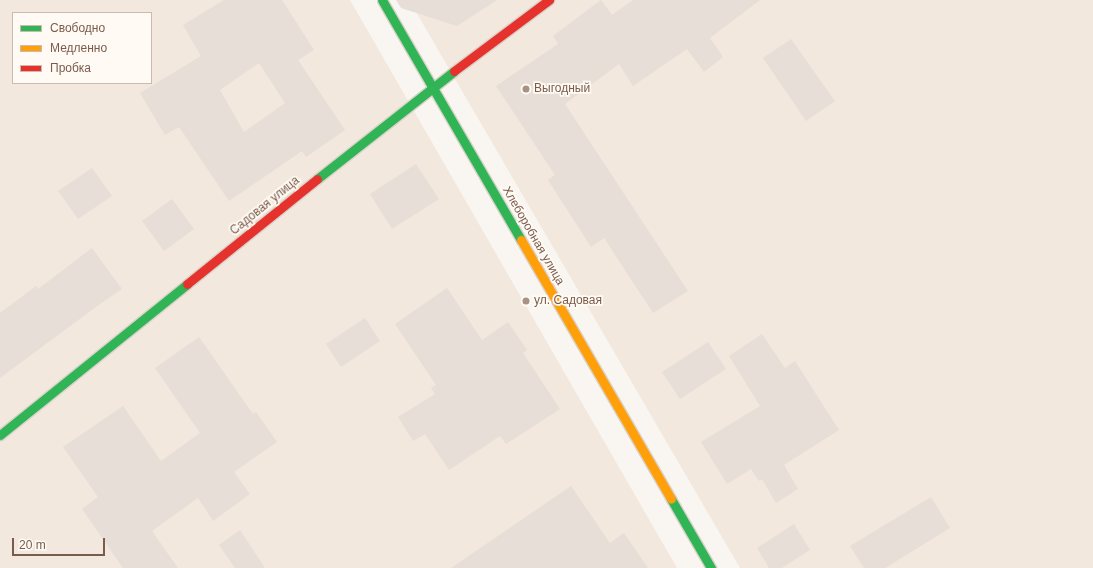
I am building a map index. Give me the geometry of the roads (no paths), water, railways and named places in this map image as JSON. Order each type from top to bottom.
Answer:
[{"type":"street","name":"Хлеборобная улица","points":[[382,0],[711,568]]},
{"type":"street","name":"Садовая улица","points":[[0,435],[433,86],[549,0]]},
{"type":"place","name":"Выгодный","points":[[526,89]]},
{"type":"place","name":"ул. Садовая","points":[[526,301]]}]
